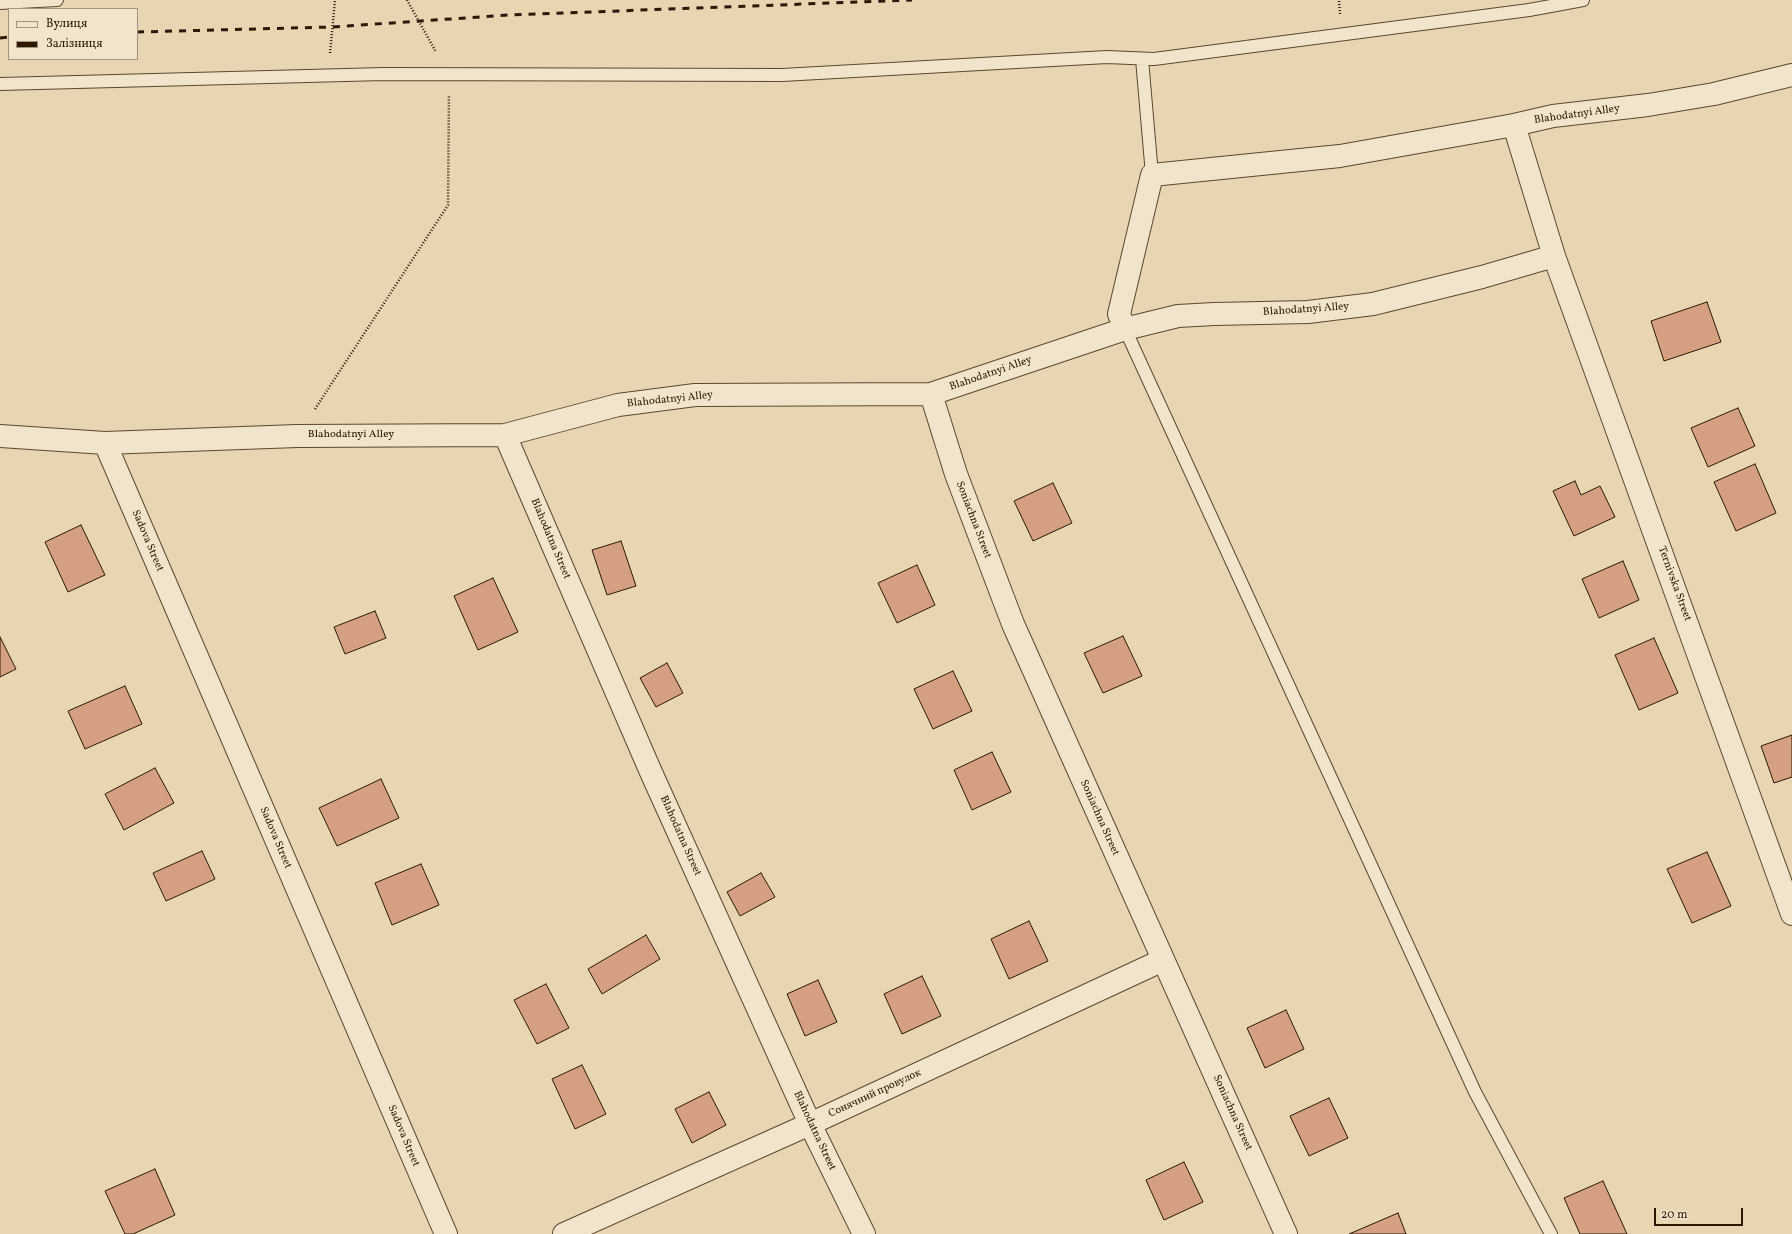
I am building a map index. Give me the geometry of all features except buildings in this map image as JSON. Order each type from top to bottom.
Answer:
[{"type":"street","name":"Blahodatnyi Alley","points":[[1152,175],[1340,156],[1514,125],[1553,116],[1648,106],[1714,94],[1792,74]]},
{"type":"street","points":[[1514,125],[1554,256]]},
{"type":"street","points":[[1125,329],[1119,314],[1152,175]]},
{"type":"street","name":"Blahodatnyi Alley","points":[[0,436],[105,443],[297,436],[505,435],[618,405],[695,395],[931,394],[1125,329],[1178,316],[1308,312],[1373,304],[1482,277],[1554,256]]},
{"type":"street","name":"Ternivska Street","points":[[1554,256],[1792,914]]},
{"type":"street","name":"Soniachna Street","points":[[931,394],[956,474],[1013,624],[1286,1234]]},
{"type":"street","name":"Blahodatna Street","points":[[505,435],[647,762],[810,1124],[864,1234]]},
{"type":"street","name":"Sadova Street","points":[[105,443],[446,1234]]},
{"type":"street","name":"Сонячний провулок","points":[[564,1234],[810,1124],[1163,960]]},
{"type":"lane","points":[[0,3],[57,0]]},
{"type":"lane","points":[[0,84],[449,74],[782,75],[1107,57],[1154,59],[1529,10],[1583,0]]},
{"type":"lane","points":[[1142,58],[1152,175]]},
{"type":"lane","points":[[1125,329],[1475,1092],[1551,1234]]},
{"type":"path","points":[[328,76],[335,0]]},
{"type":"path","points":[[297,436],[448,205],[449,74],[407,0]]},
{"type":"railway","points":[[138,32],[332,27],[509,15],[912,0]]},
{"type":"railway","points":[[0,38],[8,37]]}]
